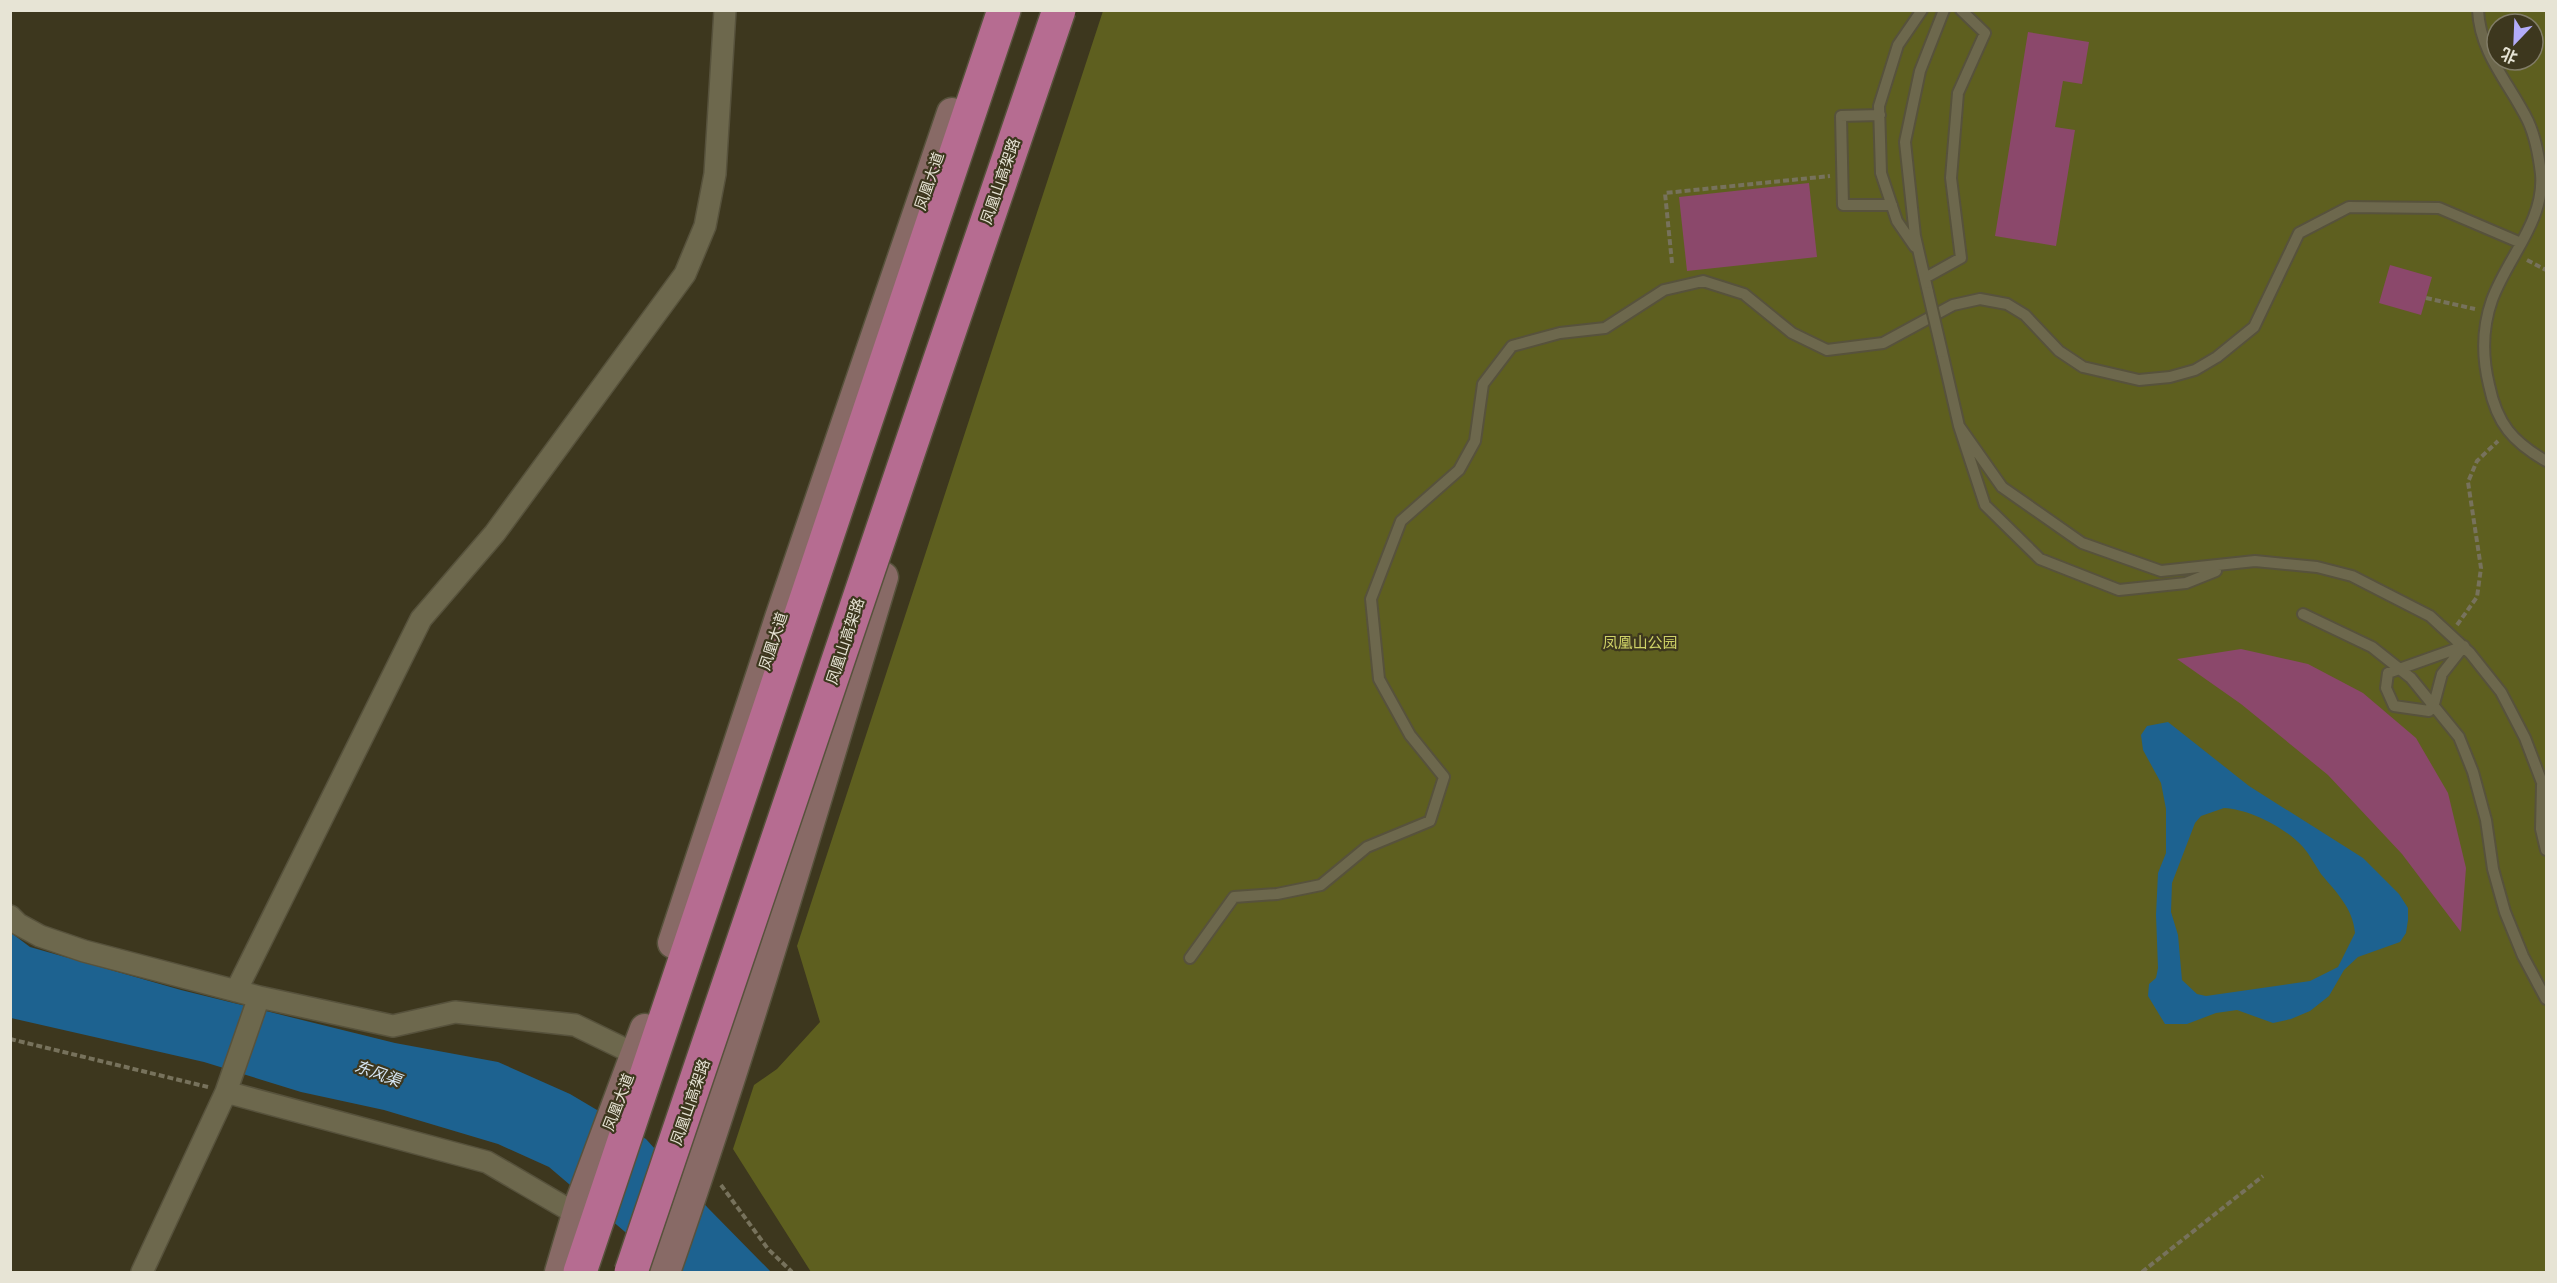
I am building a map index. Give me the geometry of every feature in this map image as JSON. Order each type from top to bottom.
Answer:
[{"type":"highway","points":[[580,1272],[1004,10]]},
{"type":"highway","name":"凤凰山高架路","points":[[631,1272],[752,924],[919,416],[1058,10]]},
{"type":"main road","name":"凤凰大道","points":[[560,1272],[623,1086],[637,1055],[784,606],[987,10]]},
{"type":"main road","points":[[665,1272],[702,1168],[766,968],[896,531],[1058,10]]},
{"type":"street","points":[[236,991],[421,619],[495,533],[685,274],[705,226],[715,174],[724,10]]},
{"type":"street","points":[[10,916],[18,924],[40,936],[84,951],[259,998],[393,1026],[455,1012],[576,1025],[637,1055]]},
{"type":"street","points":[[142,1272],[226,1092],[259,998]]},
{"type":"street","points":[[226,1092],[487,1162],[580,1208]]},
{"type":"lane","points":[[1918,252],[1897,221],[1881,172],[1879,106],[1898,45],[1922,10]]},
{"type":"lane","points":[[1944,10],[1920,71],[1905,142],[1918,252],[1959,426],[1985,505],[2040,559],[2119,590],[2186,583],[2228,566]]},
{"type":"lane","points":[[1925,278],[1961,258],[1951,178],[1958,93],[1985,33],[1961,10]]},
{"type":"lane","points":[[2478,10],[2482,40],[2529,122],[2541,176],[2537,211],[2492,299],[2483,337],[2486,372],[2492,399],[2509,435],[2547,461]]},
{"type":"lane","points":[[1880,116],[1841,116],[1844,205],[1892,205]]},
{"type":"lane","points":[[1190,957],[1234,897],[1276,894],[1321,885],[1367,847],[1430,821],[1444,777],[1410,735],[1379,679],[1371,599],[1401,521],[1459,470],[1475,441],[1483,384],[1512,346],[1560,333],[1605,328],[1664,290],[1702,281],[1744,294],[1792,333],[1827,350],[1883,343],[1953,305],[1980,299],[2007,304],[2025,315],[2060,351],[2083,367],[2139,380],[2170,377],[2195,370],[2217,357],[2254,327],[2299,233],[2349,207],[2439,208],[2521,243]]},
{"type":"lane","points":[[1959,426],[2002,487],[2082,543],[2162,571],[2228,566],[2255,561],[2279,562],[2352,576],[2430,616],[2464,646],[2501,692],[2525,738],[2547,793]]},
{"type":"lane","points":[[2303,614],[2372,647],[2398,667],[2434,704],[2459,737],[2473,772],[2505,912],[2523,956],[2547,999]]},
{"type":"lane","points":[[2464,646],[2442,674],[2434,704],[2428,711],[2420,712],[2394,706],[2386,688],[2388,673],[2398,667],[2464,646]]},
{"type":"lane","points":[[2542,782],[2541,829],[2547,850]]},
{"type":"path","points":[[1672,263],[1665,193],[1843,174]]},
{"type":"path","points":[[2515,254],[2547,270]]},
{"type":"path","points":[[2426,298],[2489,312]]},
{"type":"path","points":[[2449,633],[2477,597],[2481,568],[2468,482],[2476,461],[2489,447],[2509,435]]},
{"type":"path","points":[[10,1039],[226,1092]]},
{"type":"path","points":[[702,1168],[768,1249],[792,1272]]},
{"type":"path","points":[[2142,1272],[2263,1176]]},
{"type":"green space","name":"凤凰山公园","points":[[1103,11],[2546,11],[2546,1272],[811,1272],[733,1149],[754,1085],[777,1069],[820,1022],[797,946]]},
{"type":"water","points":[[2168,722],[2249,786],[2363,858],[2399,894],[2408,908],[2406,933],[2400,942],[2358,957],[2344,970],[2329,996],[2310,1011],[2291,1019],[2273,1023],[2237,1010],[2216,1013],[2187,1024],[2165,1024],[2148,996],[2149,984],[2156,978],[2158,968],[2156,915],[2158,873],[2166,853],[2166,809],[2161,783],[2143,750],[2141,735],[2147,726]],"holes":[[[2224,808],[2234,809],[2267,821],[2296,840],[2306,850],[2321,874],[2343,901],[2351,916],[2355,933],[2338,967],[2310,981],[2206,996],[2197,994],[2182,980],[2178,935],[2171,912],[2172,883],[2195,823],[2201,816]]]},
{"type":"water","name":"东风渠","points":[[10,932],[30,947],[181,990],[395,1043],[498,1062],[570,1094],[646,1139],[708,1208],[771,1272],[672,1272],[549,1167],[498,1144],[384,1110],[301,1092],[204,1062],[11,1018]]},
{"type":"building","points":[[2028,32],[2089,42],[2082,84],[2063,81],[2055,127],[2075,130],[2056,246],[1995,236]]},
{"type":"building","points":[[1809,183],[1817,257],[1687,271],[1679,197]]},
{"type":"building","points":[[2390,265],[2432,277],[2421,315],[2379,303]]},
{"type":"building","points":[[2241,649],[2308,664],[2363,693],[2416,738],[2448,793],[2466,868],[2461,932],[2402,854],[2328,775],[2241,704],[2177,659]]}]
